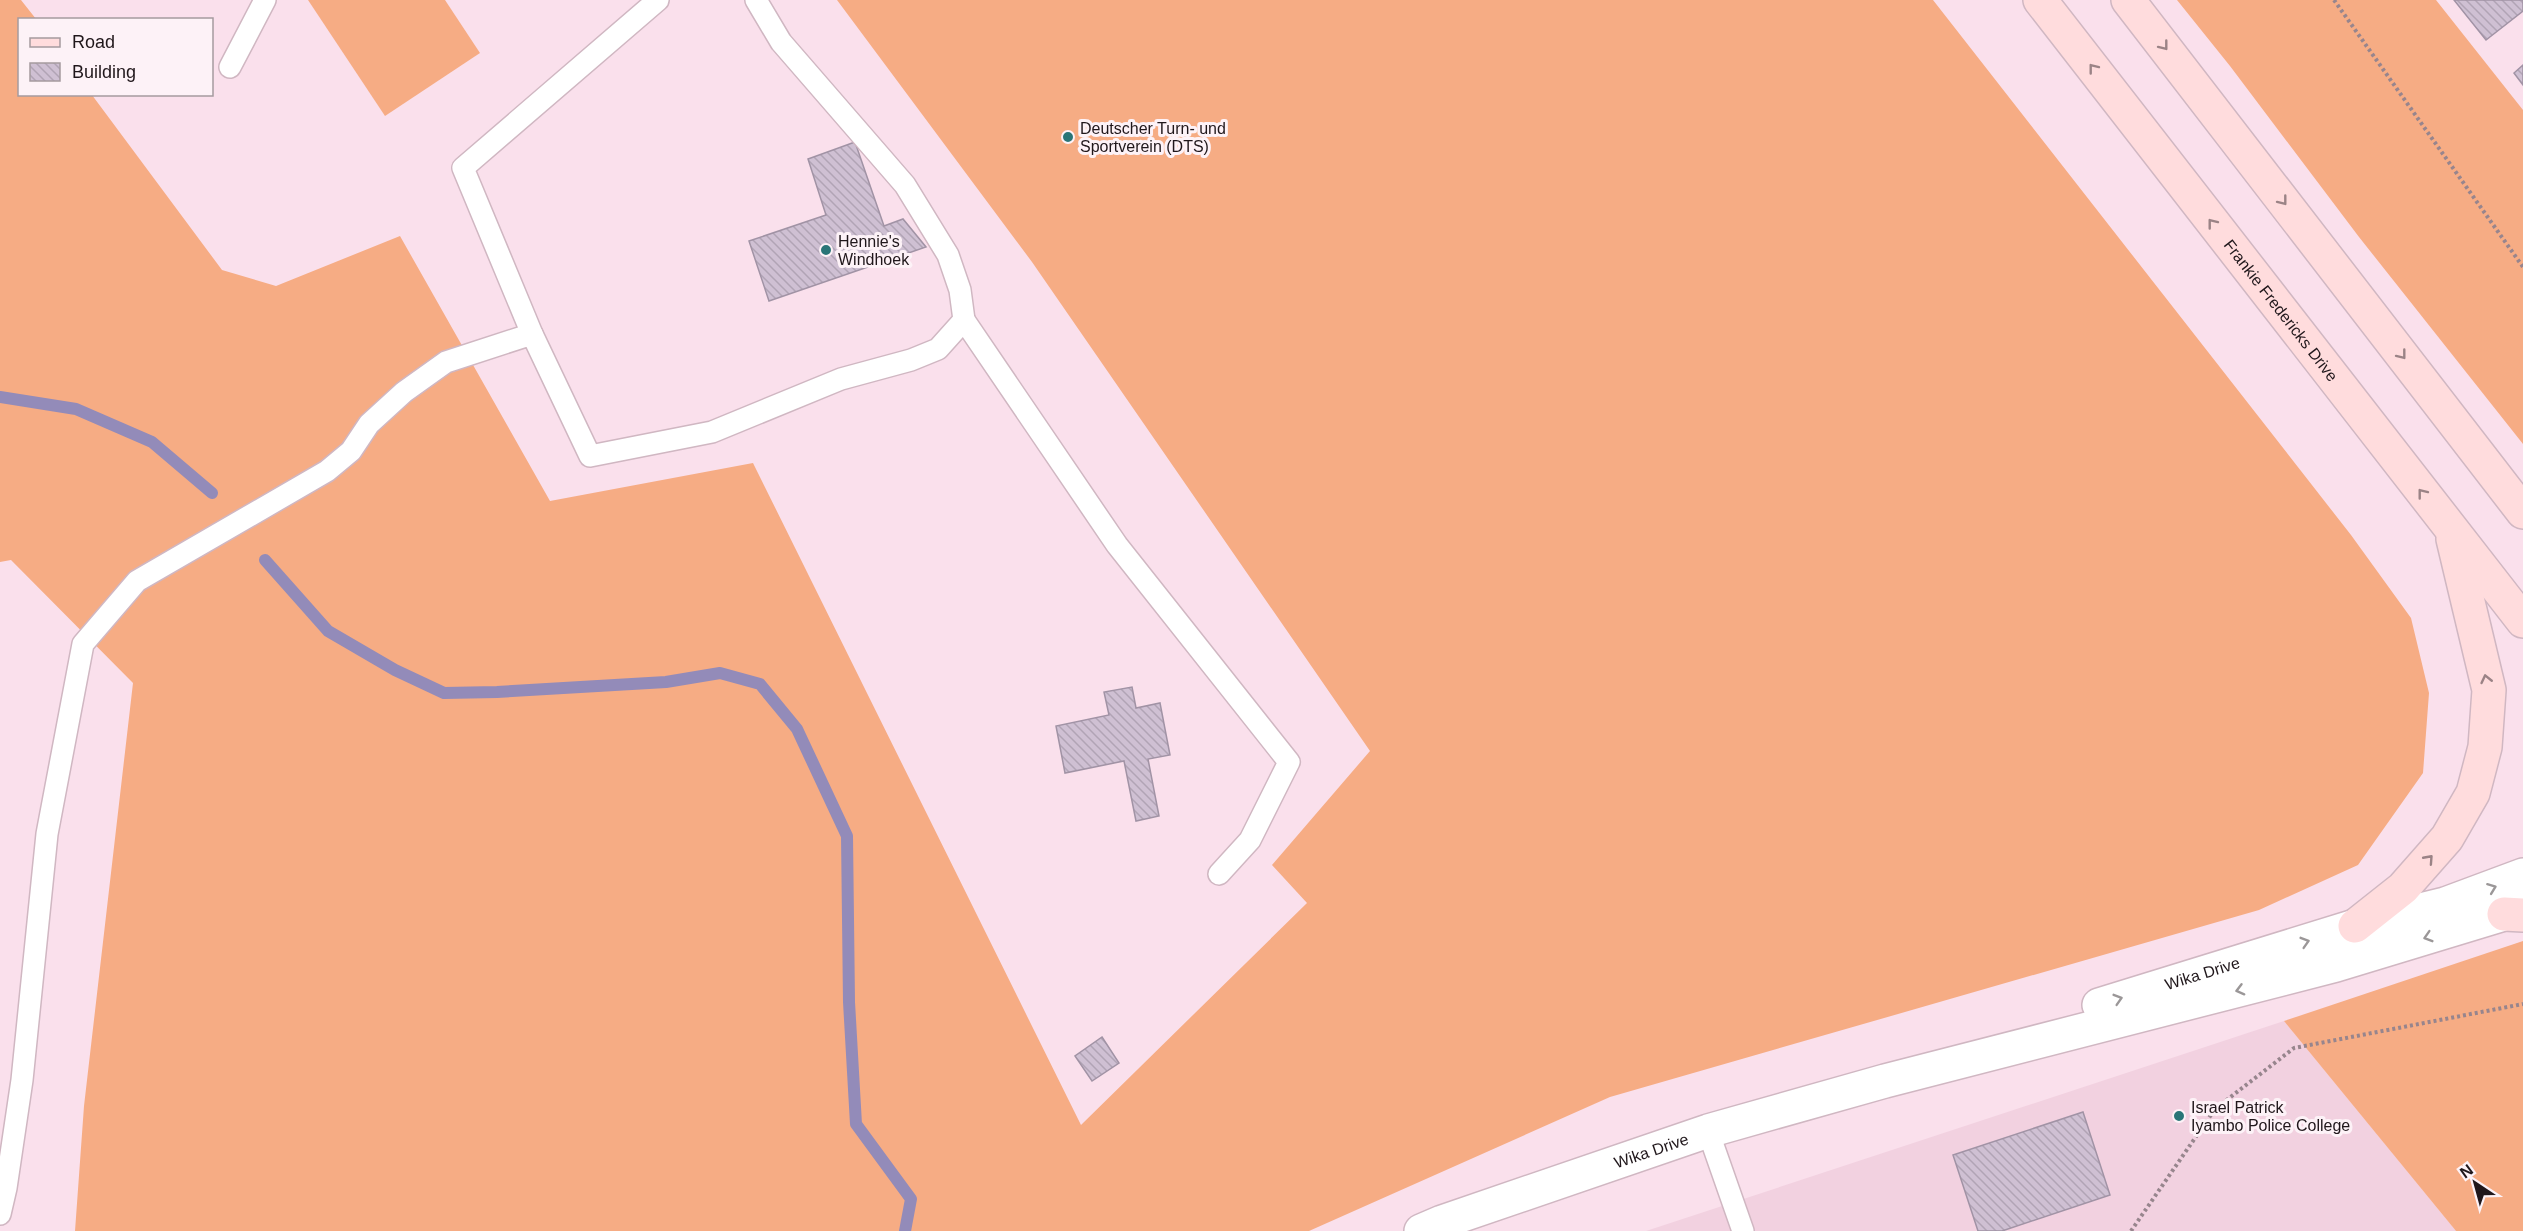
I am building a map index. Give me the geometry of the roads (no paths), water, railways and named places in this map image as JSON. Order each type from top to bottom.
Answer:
[{"type":"main road","name":"Frankie Fredericks Drive","points":[[2040,0],[2523,621]]},
{"type":"main road","points":[[2128,0],[2523,512]]},
{"type":"main road","points":[[2355,926],[2403,888],[2447,838],[2473,793],[2485,747],[2489,690],[2451,531]]},
{"type":"street","name":"Wika Drive","points":[[1886,1081],[1991,1038],[2355,926],[2445,904],[2523,875]]},
{"type":"street","name":"Wika Drive","points":[[1421,1231],[1708,1131],[1886,1081],[2336,965],[2517,912]]},
{"type":"lane","points":[[230,67],[265,0]]},
{"type":"lane","points":[[658,0],[463,168],[532,334],[590,456],[712,432],[841,379],[911,360],[938,348],[964,320]]},
{"type":"lane","points":[[756,0],[781,42],[905,185],[948,255],[960,290],[964,320],[1117,545],[1289,762],[1250,840],[1219,874]]},
{"type":"lane","points":[[0,1214],[22,1080],[47,834],[83,644],[136,581],[327,471],[351,451],[369,424],[404,392],[446,362],[532,334]]},
{"type":"lane","points":[[1708,1131],[1743,1231]]},
{"type":"waterway","points":[[0,397],[76,409],[152,442],[212,493]]},
{"type":"waterway","points":[[265,560],[328,631],[395,670],[444,693],[666,682],[720,673],[760,684],[797,729],[847,836],[849,1002],[856,1124],[911,1199],[905,1231]]},
{"type":"place","name":"Deutscher Turn- und Sportverein (DTS)","points":[[1068,137]]},
{"type":"place","name":"Hennie's Windhoek","points":[[826,250]]},
{"type":"place","name":"Israel Patrick Iyambo Police College","points":[[2179,1116]]}]
